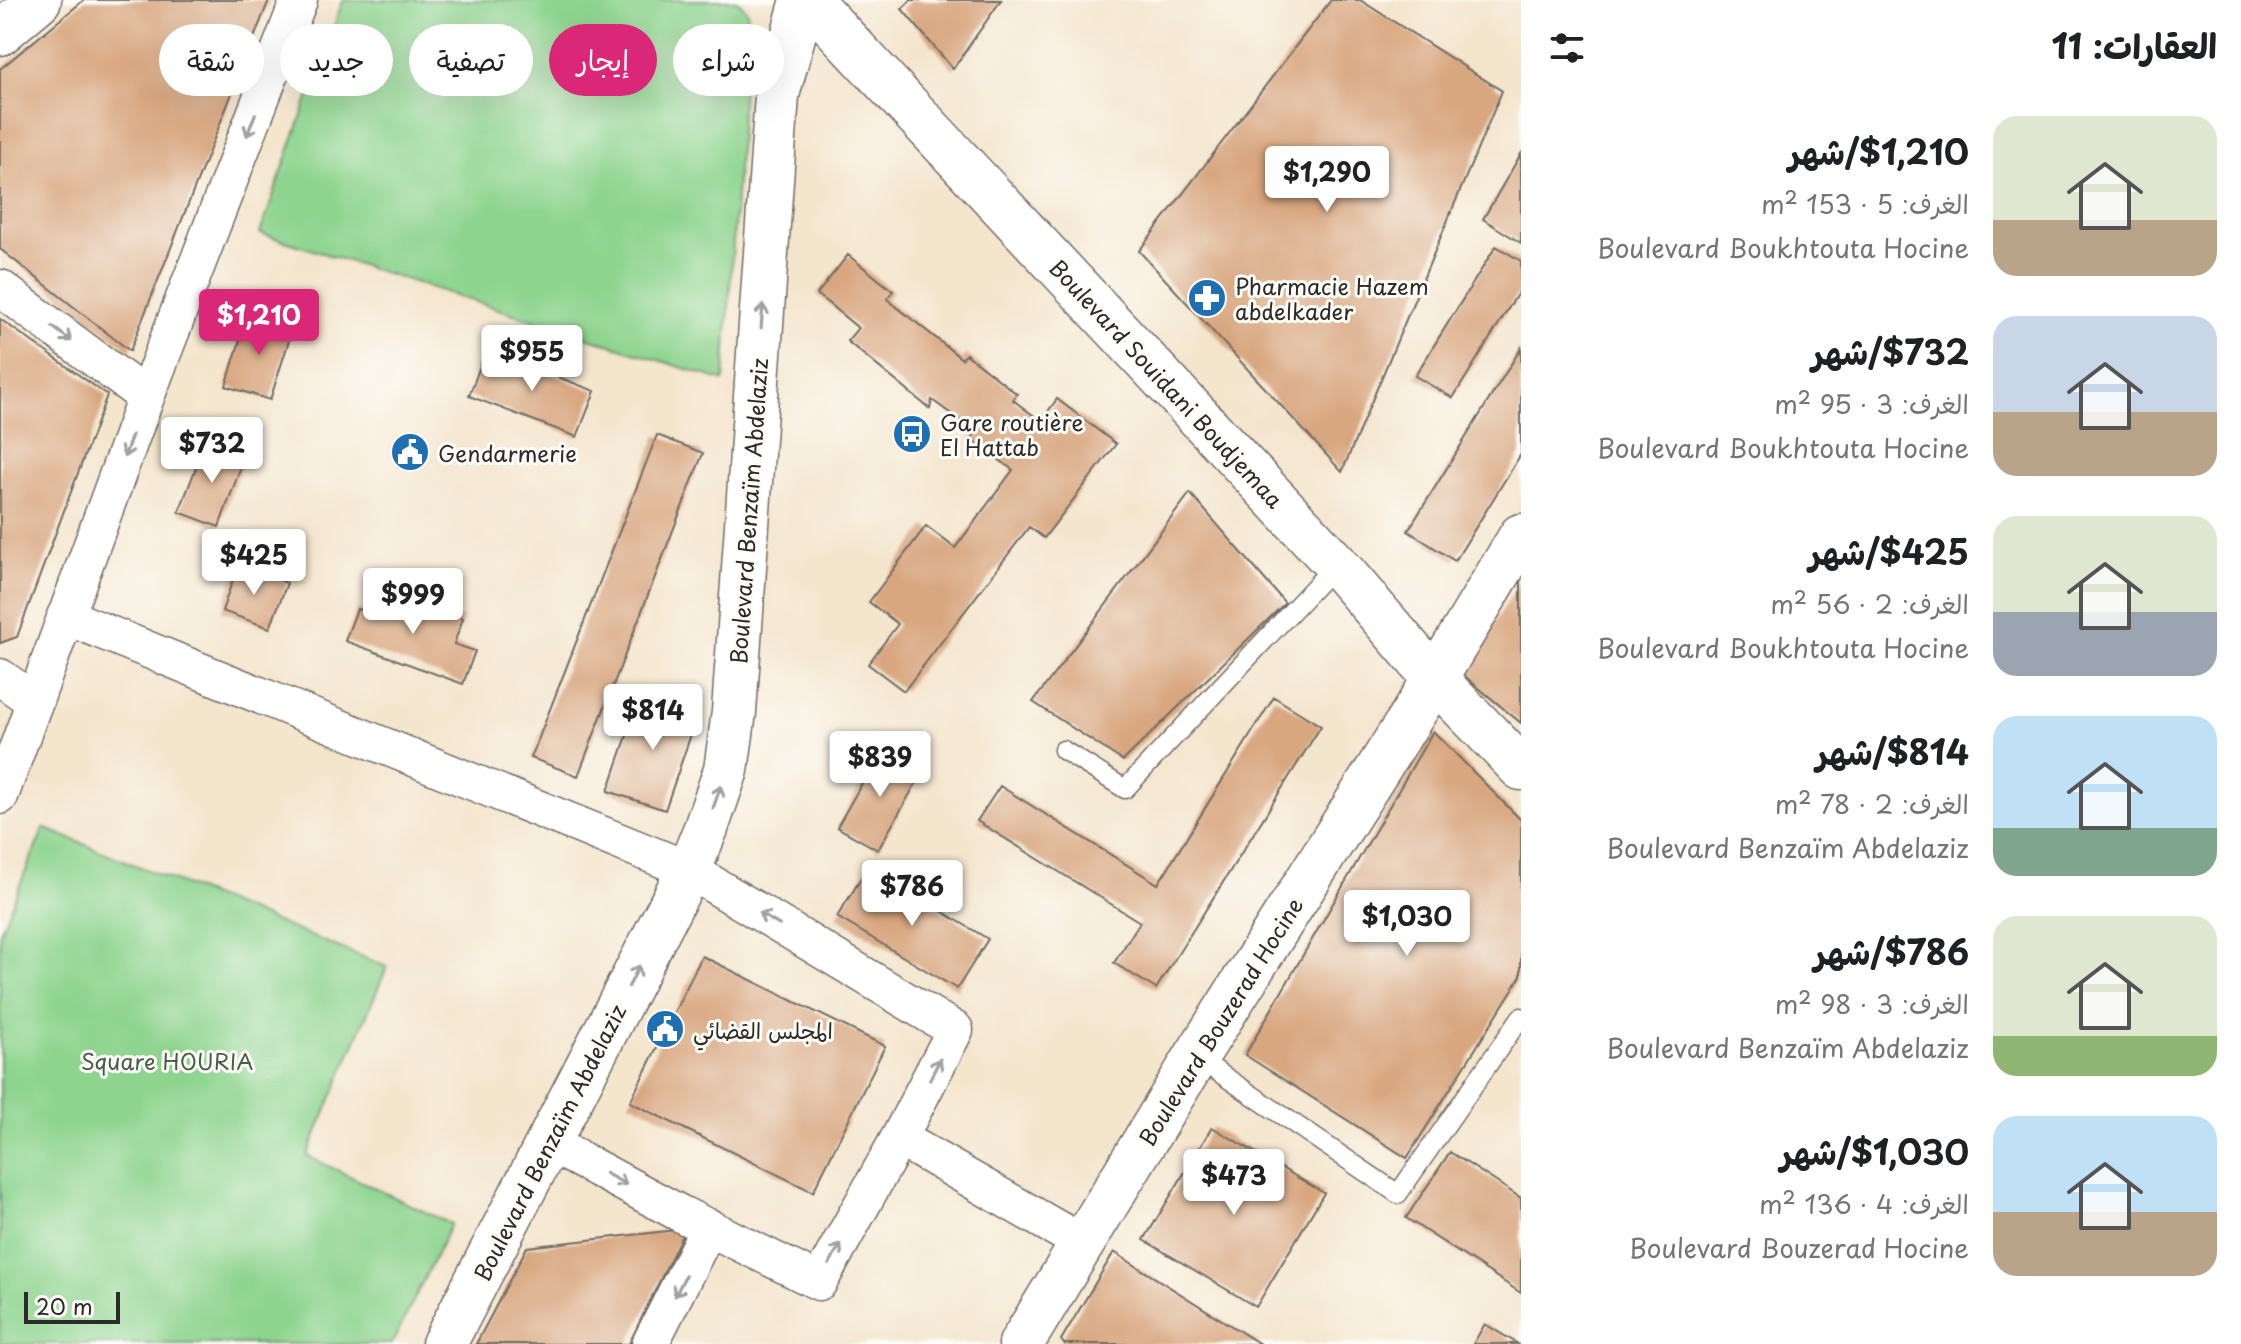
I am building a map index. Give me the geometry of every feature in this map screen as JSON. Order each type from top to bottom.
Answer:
[{"type":"main road","points":[[0,33],[39,0]]},
{"type":"main road","name":"Boulevard Benzaïm Abdelaziz","points":[[444,1344],[689,870],[726,770],[734,712],[777,95],[803,0]]},
{"type":"main road","name":"Boulevard Souidani Boudjemaa","points":[[809,0],[1336,564],[1435,679],[1521,768]]},
{"type":"main road","name":"Boulevard Bouzerad Hocine","points":[[1033,1338],[1082,1243],[1521,536]]},
{"type":"street","points":[[0,796],[146,397],[299,0]]},
{"type":"street","points":[[0,288],[146,397]]},
{"type":"street","points":[[65,616],[689,870],[955,1030],[819,1282],[547,1142]]},
{"type":"street","points":[[0,677],[35,702]]},
{"type":"street","points":[[899,1138],[1082,1243]]},
{"type":"street","points":[[650,1344],[709,1227]]},
{"type":"lane","points":[[1063,750],[1125,789],[1336,564]]},
{"type":"lane","points":[[1196,1057],[1398,1194],[1521,1017]]},
{"type":"green space","points":[[343,0],[737,0],[748,12],[747,24],[673,24],[673,96],[743,96],[724,381],[260,233],[309,96],[393,96],[393,24],[334,24]]},
{"type":"green space","name":"Square HOURIA","points":[[44,828],[387,967],[307,1156],[451,1224],[392,1344],[0,1344],[0,932]]},
{"type":"building","points":[[84,0],[269,0],[259,24],[159,24],[159,96],[231,96],[130,351],[0,249],[0,69]]},
{"type":"building","points":[[911,0],[1001,0],[953,69],[902,9]]},
{"type":"building","points":[[1331,0],[1360,0],[1502,91],[1342,472],[1139,251]]},
{"type":"building","points":[[1521,154],[1521,243],[1483,219]]},
{"type":"building","points":[[1496,246],[1521,261],[1521,288],[1453,398],[1415,376]]},
{"type":"building","points":[[848,255],[893,291],[887,299],[962,359],[966,354],[1017,394],[1013,400],[1041,421],[1057,399],[1116,444],[1044,538],[1029,527],[904,691],[868,664],[898,624],[869,602],[926,526],[955,548],[1013,470],[971,439],[976,432],[932,400],[930,409],[847,341],[858,328],[817,294]]},
{"type":"building","points":[[248,314],[293,328],[270,400],[226,386]]},
{"type":"building","points":[[0,319],[107,395],[17,637],[0,643]]},
{"type":"building","points":[[1521,348],[1521,454],[1455,561],[1408,531]]},
{"type":"building","points":[[486,350],[595,391],[577,437],[469,396]]},
{"type":"building","points":[[657,435],[703,453],[578,776],[531,758]]},
{"type":"building","points":[[205,444],[244,458],[219,527],[179,512]]},
{"type":"building","points":[[1190,493],[1285,603],[1123,761],[1033,702]]},
{"type":"building","points":[[238,565],[287,583],[270,628],[222,611]]},
{"type":"building","points":[[1521,579],[1521,723],[1463,675]]},
{"type":"building","points":[[383,589],[463,618],[454,644],[475,651],[463,684],[345,641],[357,609],[374,615]]},
{"type":"building","points":[[641,695],[698,714],[665,810],[608,791]]},
{"type":"building","points":[[1274,697],[1321,726],[1156,989],[1114,963],[1140,922],[977,821],[1000,786],[1158,884]]},
{"type":"building","points":[[1433,731],[1521,820],[1521,976],[1407,1158],[1245,1055]]},
{"type":"building","points":[[882,748],[923,771],[878,850],[837,827]]},
{"type":"building","points":[[868,867],[988,939],[957,989],[837,917]]},
{"type":"building","points":[[702,956],[885,1046],[813,1192],[630,1102]]},
{"type":"building","points":[[1212,1127],[1324,1193],[1256,1307],[1144,1240]]},
{"type":"building","points":[[1450,1152],[1521,1198],[1521,1293],[1406,1218]]},
{"type":"building","points":[[685,1229],[629,1344],[476,1344],[527,1247]]},
{"type":"building","points":[[1114,1252],[1260,1344],[1064,1344],[1061,1340]]},
{"type":"building","points":[[1485,1324],[1518,1344],[1473,1344]]},
{"type":"place","name":"Pharmacie Hazem abdelkader","points":[[1207,298]]},
{"type":"place","name":"Gare routière El Hattab","points":[[912,434]]},
{"type":"place","name":"Gendarmerie","points":[[410,452]]},
{"type":"place","name":"المجلس القضائي","points":[[665,1029]]}]
